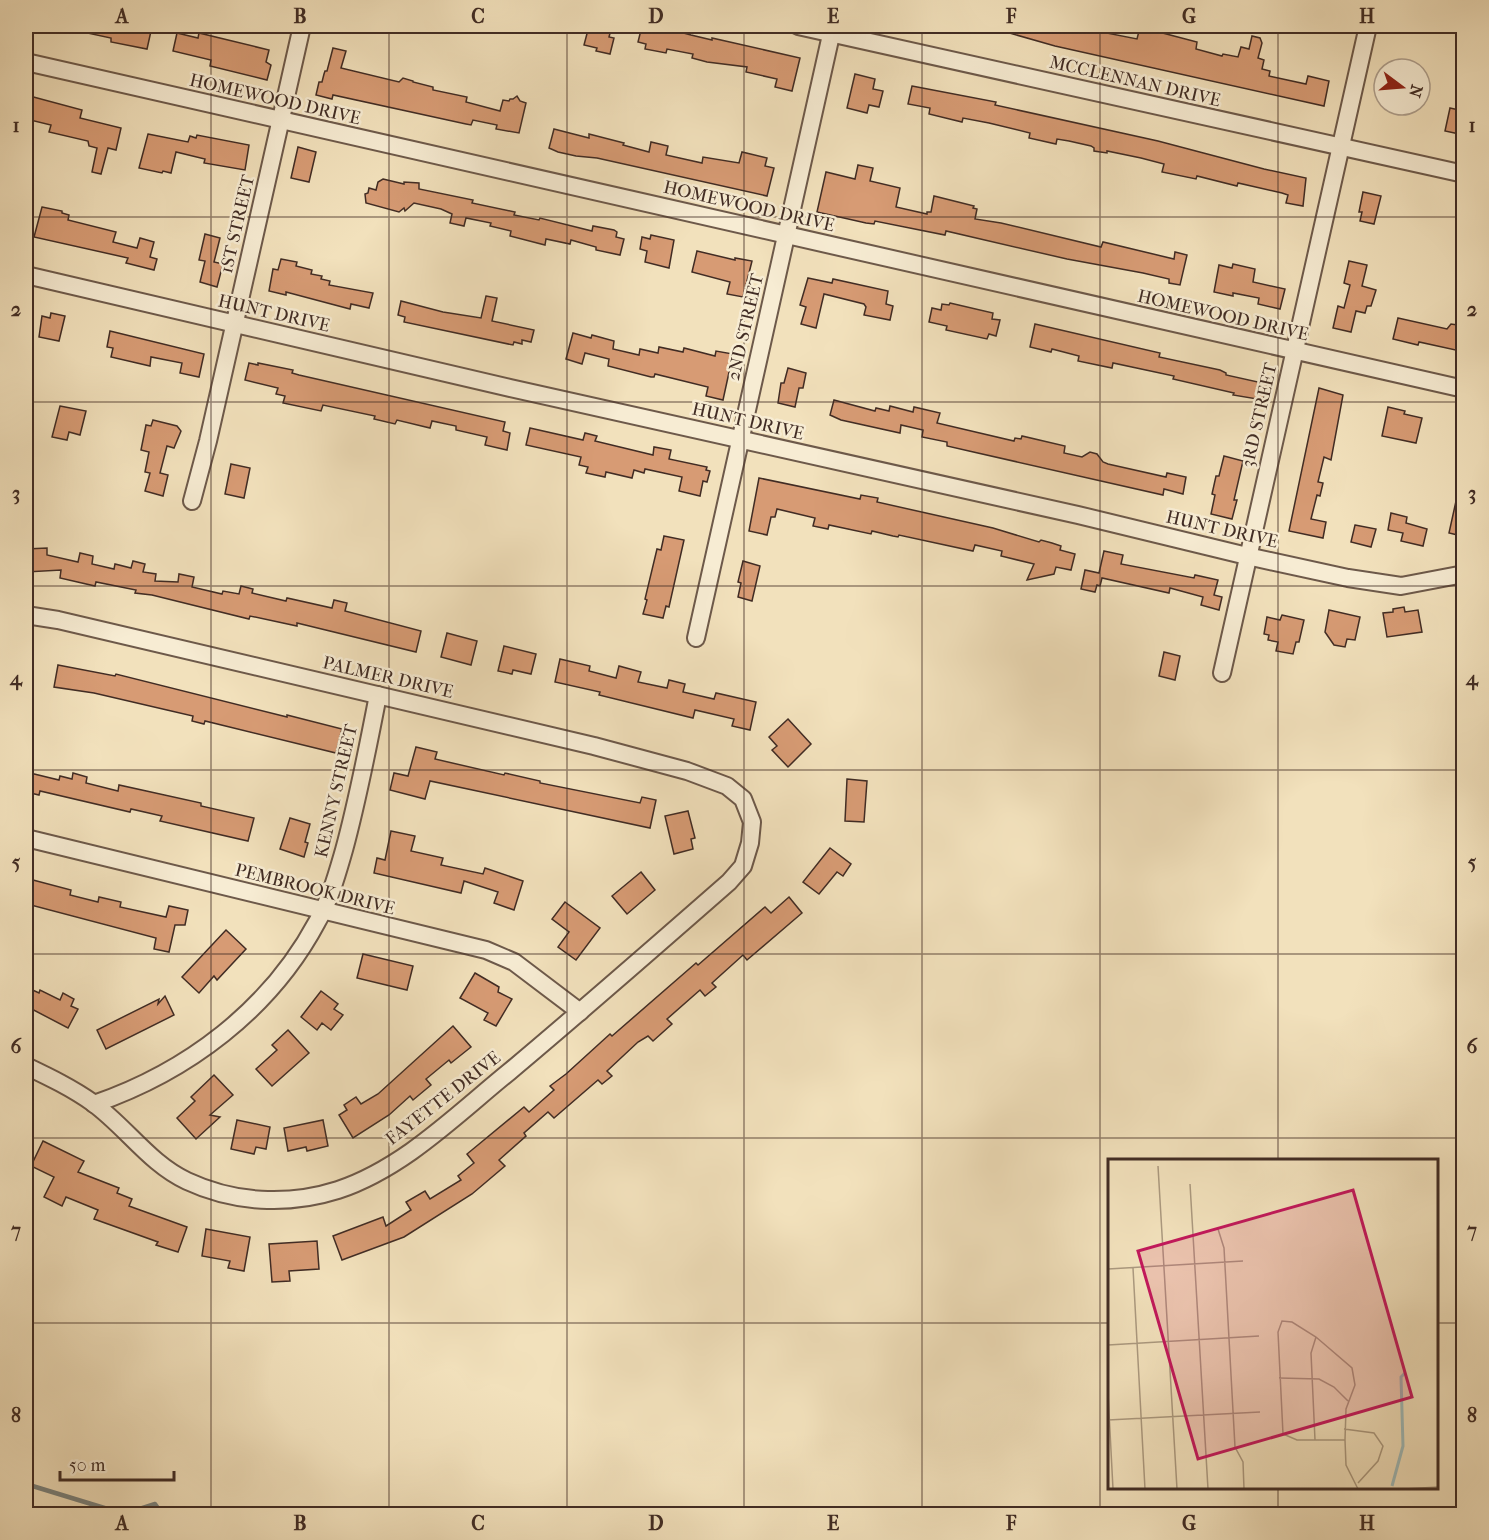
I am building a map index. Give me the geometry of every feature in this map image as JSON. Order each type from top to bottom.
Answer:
[{"type":"street","name":"1ST STREET","points":[[192,501],[208,441],[302,26]]},
{"type":"street","name":"MCCLENNAN DRIVE","points":[[798,26],[832,29],[1464,174]]},
{"type":"street","name":"3RD STREET","points":[[1222,673],[1368,26]]},
{"type":"street","name":"2ND STREET","points":[[696,638],[832,29]]},
{"type":"street","name":"HOMEWOOD DRIVE","points":[[26,62],[1464,390]]},
{"type":"street","name":"HUNT DRIVE","points":[[26,275],[510,388],[1067,512],[1348,578],[1401,586],[1464,574]]},
{"type":"street","name":"PALMER DRIVE","points":[[26,615],[58,620],[594,746],[676,768],[727,786],[736,793]]},
{"type":"street","name":"KENNY STREET","points":[[94,1104],[127,1092],[170,1071],[214,1043],[269,992],[297,956],[323,910],[335,880],[354,815],[378,695]]},
{"type":"street","name":"FAYETTE DRIVE","points":[[26,1066],[50,1077],[94,1104],[155,1159],[188,1182],[239,1198],[261,1201],[307,1197],[338,1190],[381,1171],[420,1144],[580,1012],[729,882],[743,866],[750,843],[752,822],[743,799],[736,793]]},
{"type":"street","name":"PEMBROOK DRIVE","points":[[26,838],[486,951],[514,962],[580,1012]]},
{"type":"building","points":[[79,26],[128,26],[151,31],[147,49],[111,42],[111,38],[78,31]]},
{"type":"building","points":[[589,26],[612,26],[609,37],[614,38],[610,54],[584,45]]},
{"type":"building","points":[[642,26],[657,26],[800,58],[792,91],[775,87],[777,79],[746,72],[747,67],[707,62],[692,58],[693,54],[667,49],[666,53],[645,49],[646,44],[638,42]]},
{"type":"building","points":[[999,26],[1082,26],[1081,28],[1137,39],[1139,31],[1150,33],[1151,30],[1197,42],[1196,49],[1222,56],[1223,54],[1238,57],[1241,47],[1249,49],[1252,36],[1260,38],[1262,43],[1258,58],[1264,60],[1262,69],[1270,71],[1269,76],[1306,84],[1308,76],[1329,81],[1324,106],[1055,46],[999,30]]},
{"type":"building","points":[[177,33],[198,38],[199,33],[269,50],[266,62],[271,65],[267,80],[210,66],[211,60],[173,51]]},
{"type":"building","points":[[333,48],[346,51],[341,68],[399,82],[403,78],[433,87],[433,90],[467,97],[466,102],[500,111],[503,100],[509,101],[517,96],[520,101],[526,103],[519,133],[496,129],[497,125],[473,120],[471,125],[333,95],[332,99],[316,95],[319,82],[322,82],[325,71],[327,71]]},
{"type":"building","points":[[855,74],[875,79],[873,89],[883,91],[879,107],[869,105],[867,113],[847,108]]},
{"type":"building","points":[[912,86],[996,102],[995,105],[1158,141],[1306,178],[1303,206],[1286,203],[1288,195],[1282,193],[1238,183],[1237,186],[1197,176],[1196,179],[1162,172],[1164,164],[1141,158],[1107,151],[1107,153],[1094,151],[1091,146],[1057,139],[1056,144],[1029,138],[1030,133],[989,123],[963,118],[962,122],[929,114],[930,108],[908,104]]},
{"type":"building","points":[[26,95],[82,110],[80,118],[121,128],[116,150],[108,148],[101,174],[92,172],[97,148],[89,146],[88,141],[49,132],[51,125],[26,119]]},
{"type":"building","points":[[1450,108],[1464,111],[1464,135],[1445,131]]},
{"type":"building","points":[[554,129],[589,138],[589,134],[649,152],[651,142],[668,146],[666,155],[702,163],[703,157],[739,163],[742,152],[767,158],[765,166],[774,168],[767,196],[597,158],[558,152],[549,148]]},
{"type":"building","points":[[148,134],[188,142],[190,136],[196,138],[197,135],[249,145],[245,170],[204,163],[205,159],[176,152],[171,173],[139,168]]},
{"type":"building","points":[[298,147],[316,152],[309,182],[291,178]]},
{"type":"building","points":[[858,165],[873,168],[870,181],[900,188],[896,207],[927,214],[931,212],[934,196],[974,206],[973,208],[977,209],[975,219],[1101,247],[1103,242],[1174,259],[1175,252],[1187,255],[1180,285],[1169,283],[1169,279],[1143,273],[1067,259],[946,231],[945,235],[875,221],[874,224],[866,223],[817,212],[826,172],[855,179]]},
{"type":"building","points":[[383,179],[404,184],[404,182],[419,183],[419,189],[473,200],[472,203],[515,212],[514,215],[539,220],[540,218],[592,231],[593,226],[614,230],[617,232],[616,237],[624,239],[620,255],[596,250],[596,247],[571,240],[570,244],[546,239],[545,245],[510,236],[511,231],[490,226],[491,223],[466,218],[464,226],[450,223],[452,214],[414,203],[405,211],[404,208],[399,212],[366,203],[365,194],[368,193],[369,188],[376,190],[378,182]]},
{"type":"building","points":[[1363,192],[1381,196],[1374,224],[1360,221],[1362,212],[1359,212]]},
{"type":"building","points":[[42,207],[62,211],[69,215],[68,220],[116,232],[113,242],[137,248],[140,238],[154,242],[150,257],[157,259],[154,270],[126,263],[128,258],[34,237]]},
{"type":"building","points":[[205,234],[220,238],[214,262],[223,264],[217,287],[200,282],[205,261],[199,260]]},
{"type":"building","points":[[651,235],[674,240],[669,268],[645,262],[647,251],[640,249],[642,237],[650,239]]},
{"type":"building","points":[[697,251],[735,260],[735,258],[752,261],[743,297],[727,294],[730,282],[692,272]]},
{"type":"building","points":[[281,259],[297,262],[296,266],[312,270],[311,274],[322,276],[321,279],[330,281],[329,285],[373,293],[369,308],[351,304],[350,309],[286,292],[286,295],[269,291],[273,269],[278,270]]},
{"type":"building","points":[[1349,261],[1367,265],[1362,286],[1376,290],[1371,306],[1367,306],[1365,313],[1356,311],[1351,332],[1333,328],[1338,306],[1344,308],[1350,285],[1344,283]]},
{"type":"building","points":[[1233,264],[1255,269],[1253,282],[1285,289],[1280,309],[1258,304],[1259,298],[1214,292],[1219,265],[1232,268]]},
{"type":"building","points":[[808,278],[832,283],[833,279],[888,291],[886,304],[893,306],[890,320],[864,315],[866,307],[864,304],[824,294],[816,328],[801,324],[806,307],[800,305]]},
{"type":"building","points":[[486,296],[497,298],[492,321],[534,330],[531,342],[522,340],[522,344],[514,342],[513,345],[404,322],[405,317],[398,315],[401,301],[443,312],[481,318]]},
{"type":"building","points":[[950,303],[993,313],[992,319],[1000,320],[996,336],[989,334],[987,339],[946,330],[947,326],[929,322],[932,308],[941,310],[942,304],[949,305]]},
{"type":"building","points":[[51,313],[65,316],[59,341],[39,337],[42,316],[50,318]]},
{"type":"building","points":[[1398,318],[1447,329],[1451,324],[1464,326],[1464,350],[1419,342],[1418,345],[1393,339]]},
{"type":"building","points":[[1035,324],[1160,353],[1159,357],[1220,370],[1226,375],[1267,384],[1263,400],[1233,395],[1234,393],[1173,379],[1174,376],[1113,363],[1112,368],[1078,361],[1079,356],[1052,349],[1051,352],[1030,347]]},
{"type":"building","points":[[110,331],[204,354],[199,377],[180,373],[182,363],[151,357],[150,366],[111,357],[113,348],[107,347]]},
{"type":"building","points":[[573,333],[614,341],[613,349],[639,355],[640,349],[658,353],[659,347],[683,352],[684,348],[715,356],[716,351],[733,354],[723,400],[706,396],[708,387],[655,374],[651,377],[608,366],[609,359],[585,353],[582,364],[566,359]]},
{"type":"building","points":[[249,363],[293,370],[292,373],[299,375],[505,422],[503,431],[510,433],[507,450],[485,445],[487,437],[456,430],[456,426],[432,421],[430,428],[397,420],[395,424],[374,419],[375,416],[323,405],[321,411],[283,403],[285,396],[276,394],[278,388],[245,380]]},
{"type":"building","points":[[788,368],[806,373],[803,388],[799,388],[795,407],[778,403],[781,383],[784,383]]},
{"type":"building","points":[[1319,388],[1343,395],[1331,460],[1324,457],[1318,482],[1323,483],[1320,496],[1317,495],[1311,519],[1326,522],[1323,538],[1289,531]]},
{"type":"building","points":[[834,400],[875,411],[876,408],[889,411],[890,406],[913,412],[914,407],[940,413],[937,423],[1014,441],[1015,438],[1021,439],[1022,436],[1065,446],[1064,453],[1082,457],[1090,452],[1097,454],[1103,462],[1108,464],[1166,477],[1167,473],[1186,477],[1183,494],[1164,489],[1163,495],[947,446],[947,442],[922,437],[923,430],[901,425],[900,433],[841,420],[830,415]]},
{"type":"building","points":[[60,406],[86,411],[80,435],[69,432],[67,440],[52,437]]},
{"type":"building","points":[[1388,407],[1422,418],[1416,443],[1382,436]]},
{"type":"building","points":[[153,420],[177,426],[181,431],[174,448],[167,446],[160,473],[168,475],[163,496],[145,491],[150,473],[145,472],[149,452],[141,450],[146,425],[151,426]]},
{"type":"building","points":[[530,428],[583,440],[585,433],[597,436],[595,441],[653,455],[654,447],[671,450],[669,459],[707,467],[706,470],[710,471],[707,482],[703,481],[700,496],[679,491],[682,477],[645,469],[644,473],[634,470],[632,478],[606,472],[605,477],[586,473],[588,467],[579,465],[581,457],[526,445]]},
{"type":"building","points":[[1224,456],[1243,461],[1232,519],[1211,514],[1216,476],[1219,476]]},
{"type":"building","points":[[231,464],[250,468],[244,498],[225,494]]},
{"type":"building","points":[[759,478],[860,499],[861,495],[878,498],[877,502],[993,528],[1039,542],[1041,540],[1052,543],[1061,546],[1060,550],[1075,554],[1071,570],[1056,567],[1054,574],[1027,580],[1034,564],[1001,556],[1002,551],[975,545],[973,551],[899,535],[898,537],[872,531],[871,534],[829,525],[828,529],[813,526],[815,518],[777,509],[775,517],[771,517],[767,535],[749,531]]},
{"type":"building","points":[[1458,492],[1464,492],[1462,536],[1449,533]]},
{"type":"building","points":[[1391,513],[1407,517],[1406,523],[1427,529],[1423,546],[1401,541],[1403,533],[1388,530]]},
{"type":"building","points":[[1355,525],[1376,529],[1371,547],[1351,542]]},
{"type":"building","points":[[664,536],[684,540],[669,607],[666,606],[663,618],[643,614],[657,549],[661,550]]},
{"type":"building","points":[[47,548],[47,555],[78,562],[80,553],[93,556],[92,564],[114,569],[115,564],[131,568],[133,561],[145,564],[143,572],[156,574],[155,581],[178,582],[179,574],[194,577],[192,587],[222,594],[223,591],[239,594],[241,586],[253,589],[252,593],[286,601],[287,598],[332,608],[334,600],[347,603],[345,611],[421,631],[416,652],[297,623],[297,626],[250,616],[249,619],[152,595],[135,593],[136,590],[96,582],[95,586],[60,578],[61,570],[26,572],[26,549]]},
{"type":"building","points":[[1104,551],[1123,555],[1121,564],[1194,578],[1195,575],[1218,580],[1214,595],[1222,597],[1219,610],[1201,605],[1203,597],[1170,588],[1169,593],[1102,578],[1095,592],[1081,589],[1085,570],[1099,573]]},
{"type":"building","points":[[743,561],[760,566],[752,601],[738,597],[741,583],[738,582]]},
{"type":"building","points":[[1404,607],[1405,612],[1418,610],[1422,632],[1387,637],[1383,613]]},
{"type":"building","points":[[1329,610],[1360,617],[1355,640],[1347,639],[1345,647],[1334,645],[1325,632]]},
{"type":"building","points":[[1282,615],[1304,620],[1299,642],[1296,642],[1293,654],[1276,651],[1278,642],[1268,640],[1269,635],[1264,634],[1267,617],[1280,620]]},
{"type":"building","points":[[447,633],[477,641],[471,665],[441,657]]},
{"type":"building","points":[[504,646],[536,654],[531,674],[513,670],[512,674],[498,671]]},
{"type":"building","points":[[1164,652],[1180,656],[1175,680],[1159,676]]},
{"type":"building","points":[[560,659],[590,666],[589,671],[616,678],[619,666],[641,672],[638,682],[667,688],[669,680],[685,684],[683,692],[714,699],[716,693],[756,702],[750,730],[732,726],[734,719],[695,710],[693,718],[555,682]]},
{"type":"building","points":[[58,665],[115,676],[116,674],[342,729],[336,753],[205,721],[204,724],[192,721],[193,716],[94,693],[54,687]]},
{"type":"building","points":[[788,719],[811,744],[788,767],[772,750],[777,746],[769,737]]},
{"type":"building","points":[[416,747],[437,752],[435,759],[540,781],[540,783],[640,803],[642,797],[656,800],[650,828],[430,781],[425,799],[390,790],[394,773],[408,776]]},
{"type":"building","points":[[26,772],[59,780],[60,776],[72,779],[73,773],[87,777],[86,783],[118,791],[119,785],[201,803],[201,806],[254,818],[248,841],[160,821],[162,816],[131,809],[130,812],[40,791],[39,795],[26,792]]},
{"type":"building","points":[[847,779],[867,781],[864,822],[845,821]]},
{"type":"building","points":[[688,811],[695,838],[691,839],[693,849],[674,854],[665,816]]},
{"type":"building","points":[[290,818],[310,824],[304,857],[280,849]]},
{"type":"building","points":[[391,831],[415,836],[411,851],[443,858],[441,865],[483,874],[485,868],[523,881],[514,910],[494,903],[498,892],[464,881],[461,893],[374,873],[377,858],[385,860]]},
{"type":"building","points":[[830,848],[851,864],[843,876],[837,872],[819,894],[803,882]]},
{"type":"building","points":[[641,872],[655,890],[627,914],[612,896]]},
{"type":"building","points":[[33,880],[71,890],[70,895],[98,902],[99,897],[121,902],[120,907],[166,917],[169,906],[188,910],[185,925],[175,925],[169,952],[154,949],[156,938],[27,904]]},
{"type":"building","points":[[789,897],[802,913],[747,960],[743,955],[712,983],[716,987],[705,996],[700,990],[667,1019],[672,1024],[653,1041],[648,1036],[638,1042],[607,1071],[612,1076],[602,1084],[598,1080],[554,1118],[548,1112],[499,1160],[505,1166],[472,1194],[404,1237],[342,1260],[333,1236],[383,1217],[386,1226],[411,1210],[406,1202],[425,1191],[430,1199],[461,1180],[458,1176],[474,1163],[467,1154],[524,1107],[529,1112],[554,1090],[550,1086],[765,907],[771,913]]},
{"type":"building","points":[[565,902],[600,928],[576,960],[558,947],[569,932],[552,919]]},
{"type":"building","points":[[226,930],[246,949],[217,980],[214,976],[199,993],[182,977]]},
{"type":"building","points":[[363,954],[413,966],[407,990],[357,978]]},
{"type":"building","points":[[475,973],[499,987],[498,992],[512,999],[496,1026],[484,1020],[488,1013],[460,998]]},
{"type":"building","points":[[26,987],[39,993],[40,990],[60,1000],[63,993],[74,999],[71,1006],[78,1009],[68,1028],[26,1006]]},
{"type":"building","points":[[321,991],[338,1004],[334,1009],[343,1015],[331,1030],[322,1023],[317,1030],[301,1017]]},
{"type":"building","points":[[165,996],[174,1015],[106,1049],[97,1030],[159,999],[158,1004]]},
{"type":"building","points":[[453,1026],[471,1047],[451,1063],[449,1060],[426,1079],[431,1085],[413,1100],[410,1096],[389,1115],[353,1138],[339,1115],[347,1110],[344,1105],[356,1097],[361,1104],[378,1094]]},
{"type":"building","points":[[288,1030],[309,1053],[272,1086],[256,1069],[277,1050],[272,1045]]},
{"type":"building","points":[[214,1075],[233,1095],[210,1115],[220,1117],[196,1139],[177,1118],[195,1101],[191,1097]]},
{"type":"building","points":[[237,1120],[270,1127],[266,1149],[256,1147],[254,1154],[231,1149]]},
{"type":"building","points":[[323,1120],[328,1146],[307,1151],[306,1147],[288,1151],[284,1128]]},
{"type":"building","points":[[43,1141],[84,1161],[78,1172],[119,1188],[117,1193],[132,1199],[129,1206],[187,1227],[178,1252],[156,1245],[158,1242],[94,1219],[98,1210],[66,1197],[62,1206],[44,1197],[54,1177],[31,1166]]},
{"type":"building","points":[[206,1229],[250,1237],[244,1271],[228,1268],[230,1261],[202,1256]]},
{"type":"building","points":[[317,1241],[319,1269],[289,1271],[290,1281],[272,1282],[269,1244]]},
{"type":"waterway","points":[[26,1484],[124,1514],[155,1504],[162,1514]]}]
